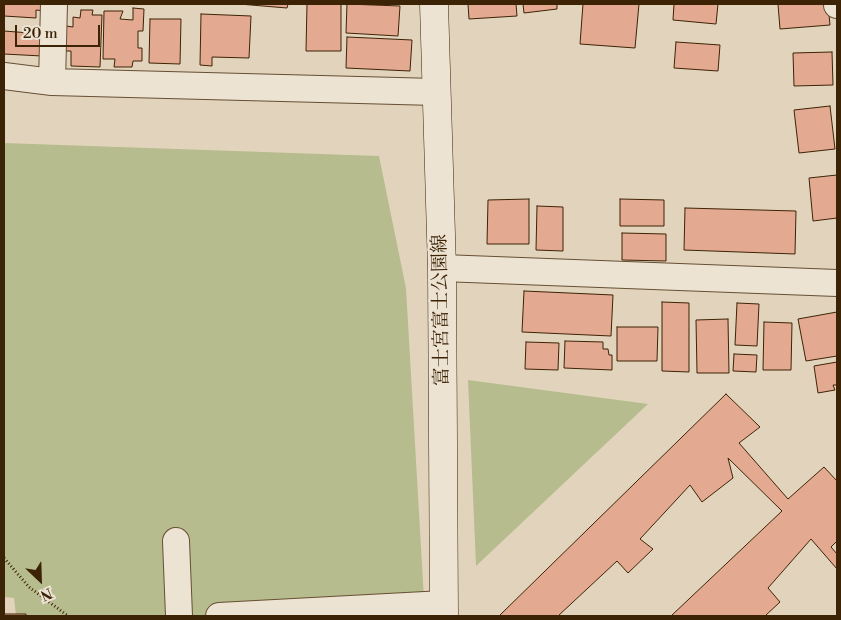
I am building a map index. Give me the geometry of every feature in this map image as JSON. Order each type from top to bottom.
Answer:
[{"type":"main road","name":"富士宮富士公園線","points":[[434,4],[442,268],[444,610]]},
{"type":"street","points":[[52,82],[54,4]]},
{"type":"street","points":[[4,76],[52,82],[436,92]]},
{"type":"street","points":[[442,268],[837,282]]},
{"type":"street","points":[[176,541],[179,616]]},
{"type":"street","points":[[219,616],[444,610]]},
{"type":"path","points":[[4,558],[29,587],[68,616]]},
{"type":"green space","points":[[4,143],[379,156],[406,288],[425,616],[16,616],[14,598],[4,597]]},
{"type":"green space","points":[[468,380],[648,404],[476,566]]},
{"type":"building","points":[[4,4],[46,4],[45,11],[36,10],[36,18],[4,16]]},
{"type":"building","points":[[239,4],[288,4],[287,8]]},
{"type":"building","points":[[307,4],[341,4],[341,51],[306,51]]},
{"type":"building","points":[[347,4],[400,6],[398,36],[346,33]]},
{"type":"building","points":[[468,4],[516,4],[517,16],[469,19]]},
{"type":"building","points":[[523,4],[557,4],[557,9],[524,13]]},
{"type":"building","points":[[583,4],[639,4],[635,48],[580,44]]},
{"type":"building","points":[[674,4],[718,4],[716,24],[673,20]]},
{"type":"building","points":[[778,4],[828,4],[830,25],[780,29]]},
{"type":"building","points":[[133,8],[144,9],[143,31],[138,31],[138,48],[142,48],[142,61],[133,61],[132,67],[114,67],[115,59],[103,59],[104,11],[123,11],[120,19],[133,20]]},
{"type":"building","points":[[81,10],[93,10],[92,15],[102,15],[100,67],[71,66],[71,51],[65,51],[66,26],[73,27],[73,17],[80,18]]},
{"type":"building","points":[[201,14],[251,16],[249,58],[212,57],[212,66],[200,65]]},
{"type":"building","points":[[150,19],[181,19],[180,64],[149,63]]},
{"type":"building","points":[[4,31],[43,34],[42,56],[4,54]]},
{"type":"building","points":[[347,37],[412,40],[410,71],[346,68]]},
{"type":"building","points":[[676,42],[720,45],[718,71],[674,68]]},
{"type":"building","points":[[832,52],[833,85],[794,86],[793,53]]},
{"type":"building","points":[[830,106],[835,149],[799,153],[794,110]]},
{"type":"building","points":[[837,175],[837,218],[813,221],[809,178]]},
{"type":"building","points":[[529,199],[529,244],[487,244],[488,200]]},
{"type":"building","points":[[620,199],[664,200],[664,226],[620,226]]},
{"type":"building","points":[[537,206],[563,207],[563,251],[536,250]]},
{"type":"building","points":[[685,208],[796,211],[795,254],[684,250]]},
{"type":"building","points":[[622,233],[666,234],[666,261],[622,260]]},
{"type":"building","points":[[524,291],[613,295],[611,336],[522,332]]},
{"type":"building","points":[[662,302],[689,303],[689,372],[662,371]]},
{"type":"building","points":[[737,303],[759,304],[757,346],[735,345]]},
{"type":"building","points":[[837,312],[837,356],[806,361],[798,319]]},
{"type":"building","points":[[728,319],[729,373],[697,373],[696,320]]},
{"type":"building","points":[[764,322],[792,323],[791,370],[763,370]]},
{"type":"building","points":[[617,327],[658,327],[657,361],[617,361]]},
{"type":"building","points":[[565,341],[603,342],[603,349],[608,349],[609,355],[612,355],[612,370],[564,368]]},
{"type":"building","points":[[526,342],[559,343],[558,370],[525,369]]},
{"type":"building","points":[[734,354],[757,355],[756,372],[733,371]]},
{"type":"building","points":[[837,362],[837,385],[833,385],[835,390],[818,393],[814,366]]},
{"type":"building","points":[[726,394],[760,427],[739,443],[788,499],[824,467],[837,481],[837,541],[831,547],[837,554],[837,569],[811,539],[768,588],[780,602],[765,616],[671,616],[782,511],[728,458],[733,478],[702,502],[690,485],[640,539],[653,549],[628,573],[617,561],[558,616],[499,616]]},
{"type":"building","points":[[4,614],[26,614],[26,616],[4,616]]}]
